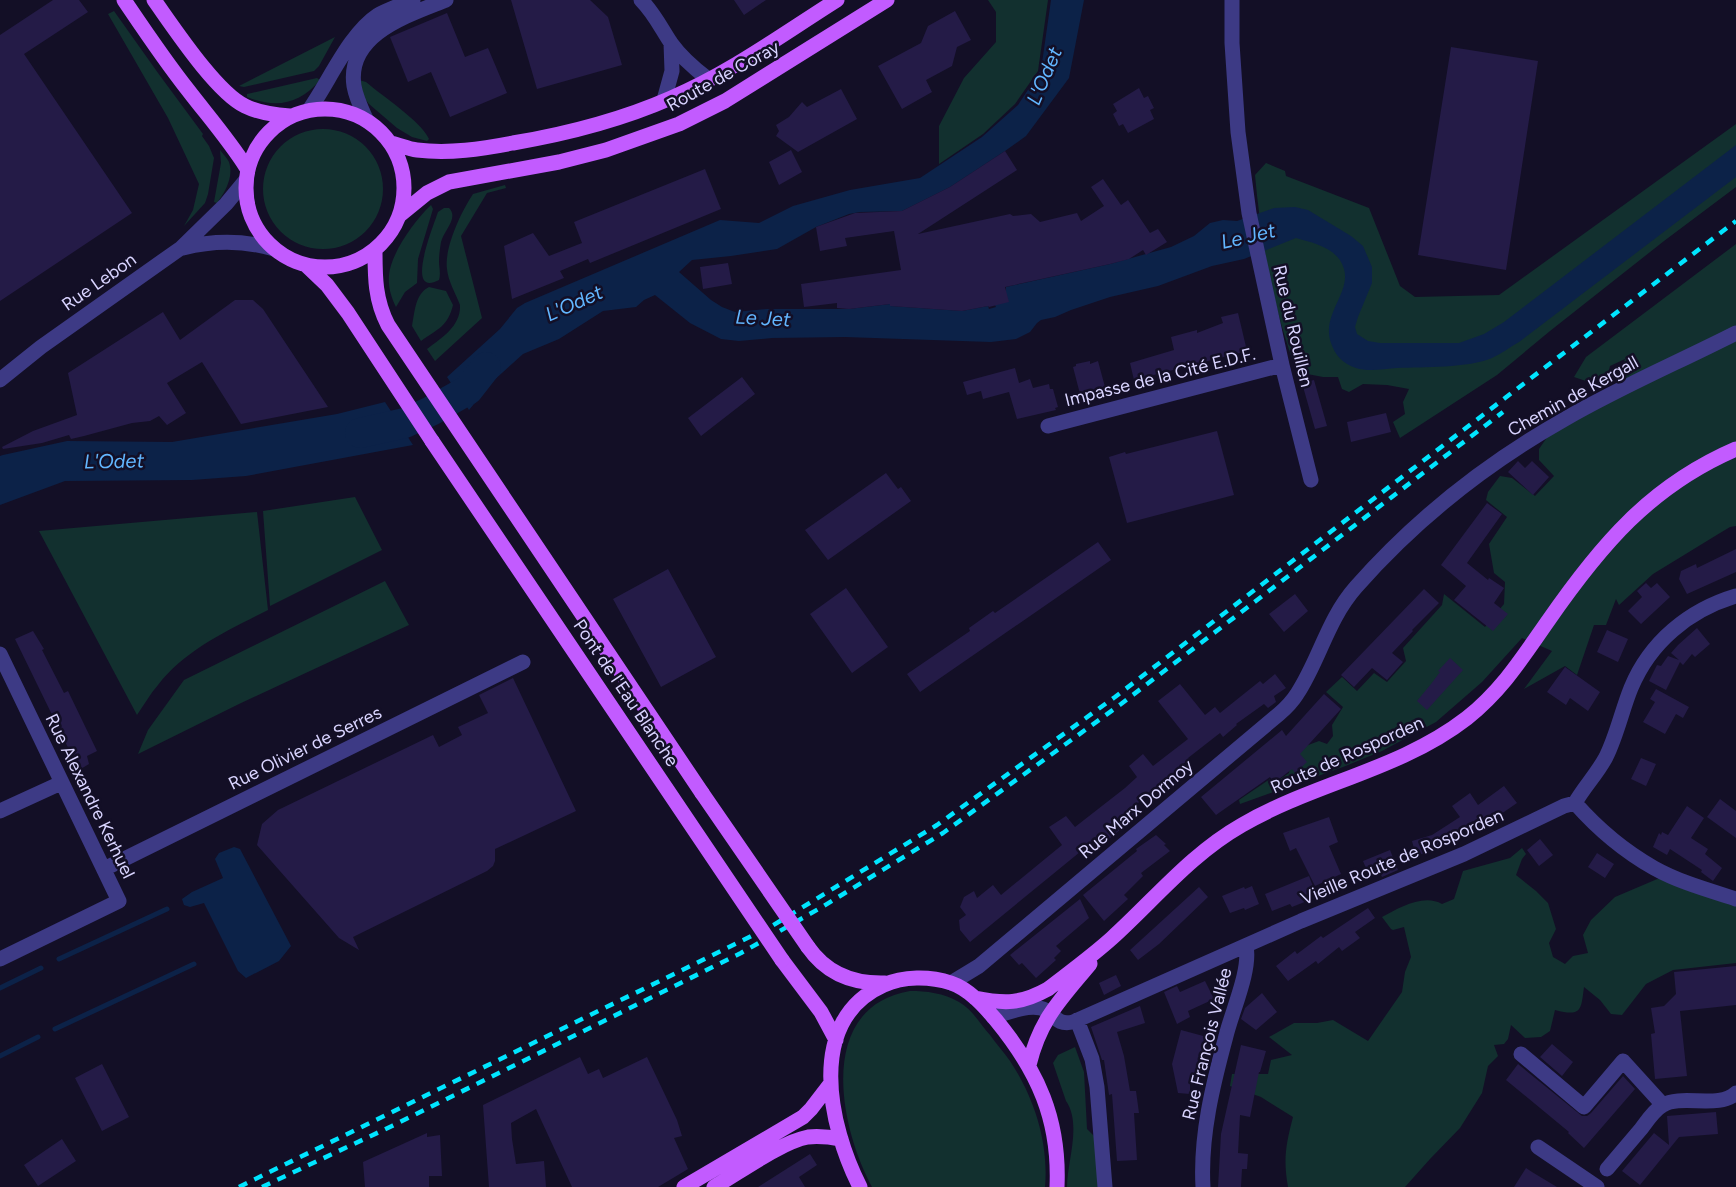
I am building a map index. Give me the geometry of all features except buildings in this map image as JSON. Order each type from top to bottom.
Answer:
[{"type":"main road","points":[[124,0],[170,65],[220,129],[246,174]]},
{"type":"main road","points":[[154,0],[205,68],[234,99],[261,112],[290,116]]},
{"type":"main road","name":"Route de Coray","points":[[391,143],[416,150],[458,150],[537,139],[617,118],[664,100],[708,79],[837,0]]},
{"type":"main road","name":"Route de Coray","points":[[400,215],[421,197],[449,182],[559,162],[595,153],[679,124],[725,101],[887,0]]},
{"type":"main road","points":[[309,110],[341,110],[375,126],[398,154],[404,174],[405,193],[400,215],[389,234],[375,250],[354,261],[332,267],[306,265],[274,249],[257,230],[247,208],[246,174],[253,153],[271,130],[290,116],[309,110]]},
{"type":"main road","name":"Pont de l'Eau Blanche","points":[[375,250],[375,288],[381,311],[702,794],[808,947],[827,968],[839,975],[862,983],[888,983]]},
{"type":"main road","name":"Pont de l'Eau Blanche","points":[[306,265],[327,285],[341,304],[782,960],[818,1006],[836,1040]]},
{"type":"main road","name":"Route de Rosporden","points":[[975,998],[1010,1003],[1032,998],[1048,989],[1113,936],[1192,860],[1242,824],[1300,797],[1420,748],[1467,717],[1510,675],[1582,574],[1624,524],[1647,503],[1693,470],[1736,449]]},
{"type":"main road","name":"Route de Rosporden","points":[[1029,1065],[1039,1033],[1050,1013],[1113,936]]},
{"type":"main road","points":[[860,1187],[841,1139],[832,1102],[831,1083],[836,1040],[841,1025],[855,1003],[888,983],[916,978],[936,979],[951,983],[970,993],[993,1017],[1029,1065],[1038,1083],[1052,1125],[1057,1151],[1057,1187]]},
{"type":"main road","points":[[710,1183],[803,1117],[831,1083]]},
{"type":"main road","points":[[684,1187],[710,1183],[801,1139],[823,1137],[841,1139]]},
{"type":"street","points":[[309,110],[362,29],[377,16],[412,0]]},
{"type":"street","points":[[641,0],[672,43],[692,66],[708,79]]},
{"type":"street","name":"Rue du Rouillen","points":[[1232,0],[1232,43],[1238,142],[1249,213],[1282,365],[1311,480]]},
{"type":"street","points":[[367,121],[357,97],[354,80],[355,67],[361,52],[371,38],[387,26],[437,2]]},
{"type":"street","points":[[664,100],[672,71],[672,43]]},
{"type":"street","name":"Rue Lebon","points":[[0,380],[41,347],[181,249],[226,204],[246,174]]},
{"type":"street","name":"Rue Lebon","points":[[181,249],[223,241],[256,244],[274,249]]},
{"type":"street","name":"Chemin de Kergall","points":[[1322,644],[1332,621],[1358,585],[1402,540],[1462,486],[1529,440],[1566,418],[1736,333]]},
{"type":"street","name":"Rue Lebon","points":[[0,370],[41,347]]},
{"type":"street","name":"Impasse de la Cité E.D.F.","points":[[1047,426],[1282,365]]},
{"type":"street","points":[[1736,596],[1716,603],[1685,620],[1673,629],[1649,655],[1631,688],[1605,760],[1575,803],[1589,819],[1618,843],[1654,868],[1736,899]]},
{"type":"street","name":"Rue Marx Dormoy","points":[[951,983],[980,966],[1279,714],[1298,693],[1322,644]]},
{"type":"street","name":"Rue Alexandre Kerhuel","points":[[0,654],[119,901],[0,959]]},
{"type":"street","name":"Rue Olivier de Serres","points":[[104,869],[523,662]]},
{"type":"street","points":[[0,811],[62,783]]},
{"type":"street","name":"Vieille Route de Rosporden","points":[[1077,1020],[1301,921],[1454,859],[1564,806],[1575,803]]},
{"type":"street","name":"Rue François Vallée","points":[[1203,1187],[1203,1148],[1213,1085],[1247,961],[1246,946]]},
{"type":"street","points":[[993,1017],[1041,1008],[1057,1021],[1063,1023],[1077,1020],[1092,1059],[1097,1087],[1105,1187]]},
{"type":"street","points":[[1521,1054],[1584,1107],[1623,1061],[1663,1105]]},
{"type":"street","points":[[1608,1169],[1663,1105],[1674,1102],[1723,1100],[1736,1093]]},
{"type":"street","points":[[1539,1147],[1594,1186]]},
{"type":"green space","points":[[988,0],[1048,0],[1038,71],[1015,104],[983,134],[939,164],[939,126],[964,78],[996,42],[996,12]]},
{"type":"green space","points":[[114,11],[203,134],[214,158],[205,203],[184,226],[193,210],[199,184],[168,118],[108,14]]},
{"type":"green space","points":[[335,37],[314,71],[244,87],[239,86]]},
{"type":"green space","points":[[317,78],[320,80],[312,88],[287,102],[268,103],[247,97],[247,94]]},
{"type":"green space","points":[[359,80],[366,82],[410,117],[429,139],[427,141],[412,137],[397,128],[361,94]]},
{"type":"green space","points":[[1736,124],[1736,187],[1664,241],[1497,375],[1400,438],[1393,422],[1405,414],[1403,402],[1409,389],[1363,384],[1349,392],[1342,389],[1338,377],[1323,377],[1297,372],[1275,300],[1261,225],[1255,175],[1266,163],[1285,171],[1286,176],[1369,208],[1400,286],[1415,297],[1499,295]]},
{"type":"green space","points":[[323,129],[346,133],[366,146],[379,166],[383,189],[379,212],[366,232],[346,245],[323,249],[300,245],[280,232],[267,212],[263,189],[267,166],[280,146],[300,133]]},
{"type":"green space","points":[[220,150],[229,162],[230,179],[217,203],[214,202],[221,163]]},
{"type":"green space","points":[[505,185],[506,188],[487,193],[461,236],[482,318],[435,361],[427,349],[450,331],[459,312],[460,305],[450,283],[447,269],[448,251],[454,230],[473,194]]},
{"type":"green space","points":[[431,205],[433,209],[418,259],[417,283],[405,292],[396,307],[389,288],[389,275],[394,257],[405,237]]},
{"type":"green space","points":[[449,208],[452,212],[452,220],[441,242],[439,280],[428,283],[423,279],[424,257],[438,212]]},
{"type":"green space","points":[[1736,244],[1736,526],[1730,527],[1653,574],[1619,605],[1616,599],[1606,625],[1594,625],[1577,675],[1565,666],[1524,689],[1552,651],[1522,638],[1482,682],[1436,722],[1382,751],[1240,804],[1239,800],[1270,779],[1274,783],[1289,773],[1295,750],[1319,741],[1327,744],[1333,736],[1332,725],[1343,707],[1326,692],[1342,677],[1357,691],[1374,673],[1387,682],[1406,661],[1403,648],[1442,605],[1444,594],[1485,627],[1504,604],[1505,582],[1494,573],[1489,544],[1507,517],[1486,500],[1488,492],[1500,476],[1512,478],[1535,496],[1554,476],[1539,460],[1539,449],[1550,433],[1615,386],[1625,359],[1610,366],[1607,378],[1589,382],[1574,377],[1586,357]]},
{"type":"green space","points":[[429,287],[446,291],[453,305],[445,322],[421,341],[412,326],[418,298]]},
{"type":"green space","points":[[355,497],[382,550],[270,606],[263,511]]},
{"type":"green space","points":[[257,512],[268,610],[209,642],[182,661],[155,688],[137,715],[39,531]]},
{"type":"green space","points":[[385,581],[409,625],[138,754],[148,730],[184,680]]},
{"type":"green space","points":[[1522,848],[1526,854],[1516,875],[1548,903],[1556,929],[1549,943],[1553,957],[1565,964],[1573,956],[1588,953],[1583,935],[1591,920],[1615,897],[1662,877],[1736,905],[1736,963],[1673,970],[1646,984],[1622,1015],[1611,1014],[1600,1000],[1584,987],[1581,1006],[1578,1010],[1570,1013],[1555,1010],[1550,1031],[1541,1037],[1525,1038],[1511,1025],[1508,1039],[1504,1044],[1494,1045],[1498,1056],[1488,1066],[1482,1093],[1460,1128],[1405,1187],[1288,1187],[1286,1152],[1293,1117],[1261,1097],[1230,1086],[1232,1074],[1268,1074],[1271,1060],[1292,1055],[1269,1037],[1294,1023],[1333,1020],[1368,1041],[1402,992],[1405,972],[1411,957],[1404,927],[1393,930],[1382,917],[1419,901],[1435,901],[1442,904],[1454,899],[1463,871],[1510,858]]},
{"type":"green space","points":[[910,991],[941,995],[964,1005],[1010,1061],[1033,1105],[1038,1121],[1045,1154],[1045,1187],[872,1187],[860,1162],[845,1102],[843,1072],[848,1044],[860,1020],[880,1002]]},
{"type":"green space","points":[[1075,1047],[1084,1072],[1087,1129],[1095,1137],[1098,1187],[1067,1187],[1073,1143],[1073,1121],[1053,1063],[1058,1055]]},
{"type":"water","name":"Le Jet","points":[[1051,0],[1084,0],[1069,78],[1026,136],[950,187],[902,211],[849,214],[816,227],[777,249],[692,260],[679,272],[711,300],[735,312],[767,309],[849,309],[890,304],[891,306],[962,311],[988,306],[989,309],[996,307],[1006,287],[1110,264],[1171,247],[1194,236],[1210,223],[1223,220],[1237,221],[1274,208],[1295,207],[1308,210],[1363,246],[1372,267],[1372,283],[1355,327],[1357,334],[1368,341],[1380,343],[1459,343],[1484,334],[1504,322],[1736,145],[1736,177],[1519,342],[1492,358],[1471,364],[1371,370],[1356,368],[1343,361],[1331,343],[1329,333],[1330,323],[1344,287],[1344,269],[1331,251],[1318,244],[1296,238],[1244,259],[1212,266],[1158,286],[1110,297],[1041,320],[1030,332],[1016,339],[991,342],[845,337],[739,341],[721,339],[690,323],[655,295],[636,307],[603,311],[559,339],[523,354],[492,382],[469,410],[447,377],[500,329],[517,308],[525,303],[720,220],[759,223],[793,206],[850,190],[920,178],[982,137],[1018,105],[1041,70]]},
{"type":"water","points":[[385,402],[413,445],[246,476],[192,480],[65,481],[0,505],[0,456],[3,455],[67,441],[172,442],[337,414]]},
{"type":"water","points":[[234,847],[240,849],[291,946],[279,961],[246,978],[238,971],[204,903],[190,907],[184,905],[182,899],[223,878],[215,859],[219,853]]},
{"type":"waterway","name":"L'Odet","points":[[360,433],[405,423],[431,411],[468,390],[486,367]]},
{"type":"waterway","points":[[59,959],[167,909]]},
{"type":"waterway","points":[[55,1029],[194,964]]},
{"type":"waterway","points":[[0,988],[41,968]]},
{"type":"waterway","points":[[0,1056],[38,1037]]},
{"type":"railway","points":[[239,1187],[772,926],[937,825],[1115,697],[1736,221]]},
{"type":"railway","points":[[262,1187],[392,1126],[741,953],[822,907],[943,833],[1121,704],[1503,412]]}]
